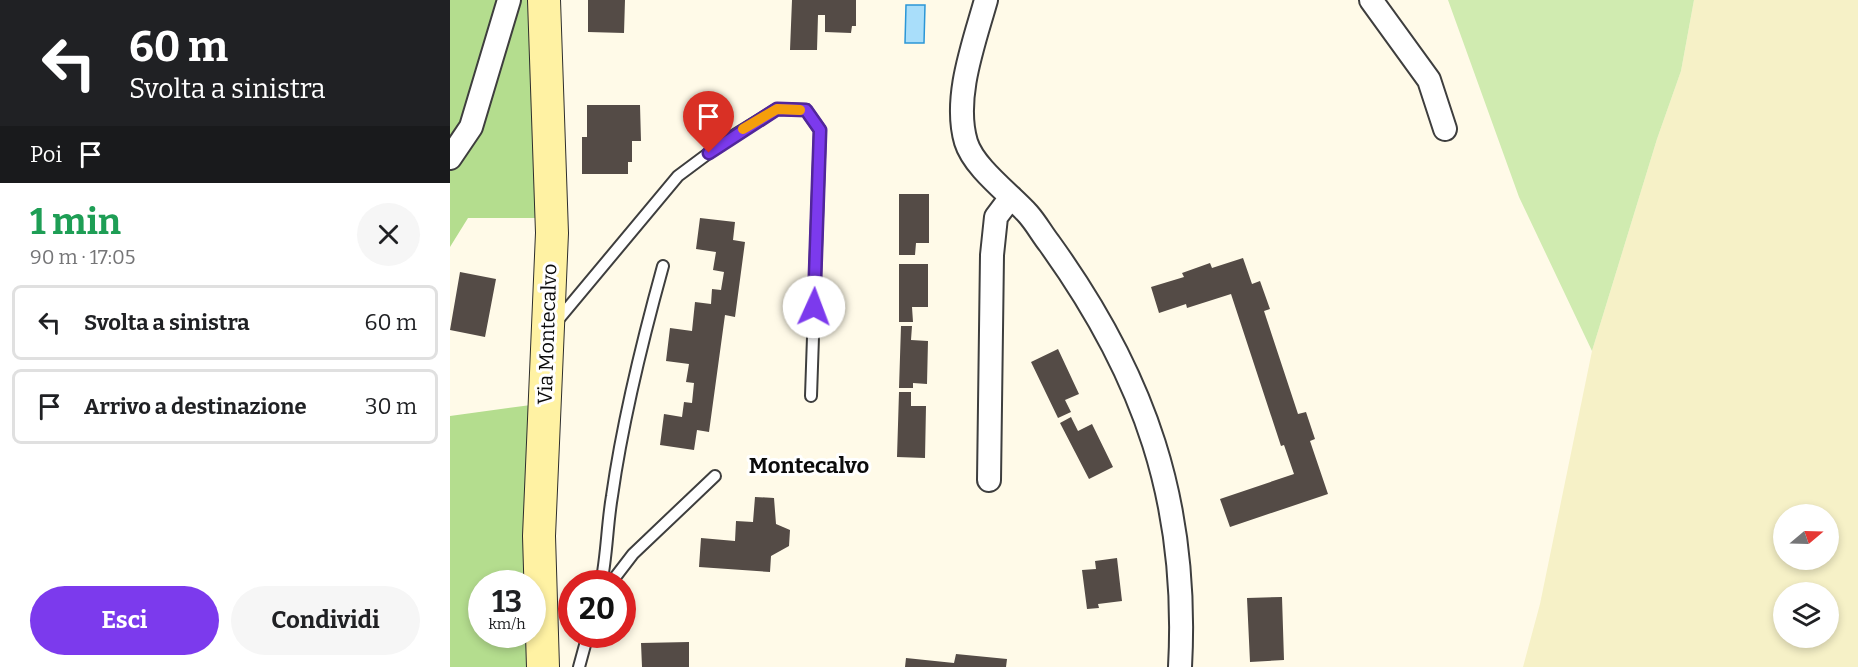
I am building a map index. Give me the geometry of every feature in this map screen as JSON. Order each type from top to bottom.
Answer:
[{"type":"street","points":[[450,158],[471,127],[509,0]]},
{"type":"street","name":"Via Montecalvo","points":[[543,667],[539,536],[552,233],[544,0]]},
{"type":"street","points":[[986,0],[965,85],[962,116],[966,144],[988,175],[1029,215],[1075,279],[1113,346],[1147,420],[1166,479],[1178,552],[1182,627],[1180,667]]},
{"type":"street","points":[[1371,0],[1429,80],[1445,129]]},
{"type":"street","points":[[989,480],[992,255],[996,217],[1011,197]]},
{"type":"lane","points":[[548,333],[579,291],[678,176],[724,141],[777,109],[806,110],[820,130],[811,396]]},
{"type":"lane","points":[[603,570],[612,497],[627,411],[641,343],[663,266]]},
{"type":"lane","points":[[621,570],[633,554],[715,476]]},
{"type":"lane","points":[[579,667],[584,648]]},
{"type":"shaded area","points":[[1694,0],[1858,0],[1858,667],[1523,667],[1540,604],[1592,351],[1657,139],[1681,71]]},
{"type":"green space","points":[[450,0],[555,0],[548,218],[468,218],[450,247]]},
{"type":"green space","points":[[1448,0],[1694,0],[1681,71],[1657,139],[1592,351],[1519,197]]},
{"type":"green space","points":[[531,405],[534,570],[468,570],[468,648],[536,648],[536,667],[450,667],[450,416]]},
{"type":"water","points":[[906,5],[925,5],[924,43],[905,43]]},
{"type":"building","points":[[588,0],[625,0],[624,33],[588,32]]},
{"type":"building","points":[[792,0],[856,0],[856,26],[852,26],[851,33],[825,32],[825,15],[818,15],[817,50],[790,50]]},
{"type":"building","points":[[587,105],[640,105],[641,141],[632,141],[632,162],[628,162],[628,174],[582,174],[582,137],[587,137]]},
{"type":"building","points":[[899,194],[929,194],[929,243],[916,243],[915,255],[899,255]]},
{"type":"building","points":[[700,218],[735,222],[733,240],[745,242],[735,317],[725,315],[709,432],[697,430],[694,450],[660,445],[664,414],[682,417],[684,402],[692,403],[694,383],[686,382],[689,364],[666,361],[670,328],[692,331],[695,302],[711,304],[712,289],[721,290],[724,272],[713,270],[716,252],[696,249]]},
{"type":"building","points":[[1243,258],[1252,284],[1260,281],[1270,309],[1264,311],[1298,414],[1306,412],[1315,439],[1310,441],[1328,494],[1230,527],[1220,499],[1294,474],[1284,445],[1281,446],[1231,294],[1187,308],[1186,304],[1159,313],[1151,287],[1184,277],[1182,273],[1210,263],[1212,268]]},
{"type":"building","points":[[899,264],[928,264],[928,307],[912,307],[913,322],[899,322]]},
{"type":"building","points":[[460,272],[496,279],[485,337],[450,330]]},
{"type":"building","points":[[901,326],[912,326],[911,340],[928,341],[927,384],[913,383],[913,388],[899,388]]},
{"type":"building","points":[[1058,349],[1079,394],[1065,400],[1071,412],[1058,418],[1031,362]]},
{"type":"building","points":[[899,392],[911,392],[911,406],[926,406],[925,458],[897,457]]},
{"type":"building","points":[[1071,417],[1078,431],[1092,424],[1113,467],[1089,479],[1060,423]]},
{"type":"building","points":[[755,497],[774,498],[776,524],[790,530],[789,546],[771,556],[770,572],[699,567],[701,538],[735,541],[736,521],[753,522]]},
{"type":"building","points":[[1117,558],[1122,601],[1098,604],[1099,608],[1087,609],[1082,570],[1096,569],[1095,561]]},
{"type":"building","points":[[1282,597],[1284,660],[1250,662],[1247,598]]},
{"type":"building","points":[[689,642],[689,667],[642,667],[641,643]]},
{"type":"building","points":[[956,654],[1007,659],[1006,667],[905,667],[906,658],[954,663]]},
{"type":"slow traffic","points":[[743,129],[777,109],[800,110]]},
{"type":"district","name":"Montecalvo","points":[[809,465]]},
{"type":"route","points":[[709,153],[735,134],[777,109],[806,110],[820,130],[814,307]]}]
